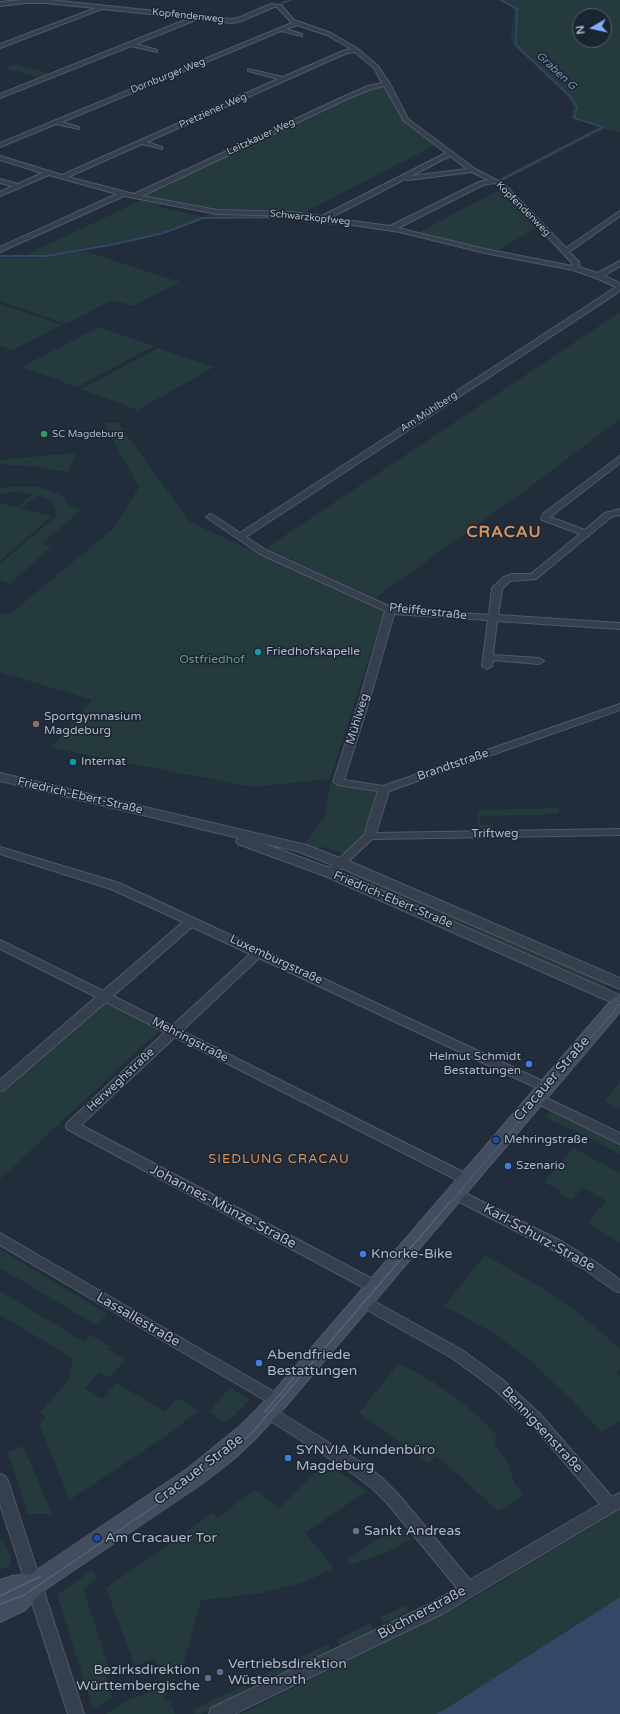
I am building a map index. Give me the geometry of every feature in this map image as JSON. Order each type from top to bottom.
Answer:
[{"type":"main road","name":"Cracauer Straße","points":[[0,1610],[17,1603],[35,1584],[195,1476],[238,1442],[273,1406],[620,1001]]},
{"type":"main road","name":"Cracauer Straße","points":[[0,1590],[12,1586],[35,1584]]},
{"type":"street","name":"Kopfendenweg","points":[[0,4],[25,0],[45,0],[101,8],[235,20],[273,5],[277,5],[296,23],[324,32],[356,50],[376,67],[406,120],[473,170],[496,181],[575,262],[576,266],[574,268]]},
{"type":"street","points":[[0,46],[101,8]]},
{"type":"street","points":[[0,96],[200,16]]},
{"type":"street","name":"Dornburger Weg","points":[[0,145],[296,23]]},
{"type":"street","points":[[280,29],[300,34]]},
{"type":"street","points":[[130,44],[155,51]]},
{"type":"street","name":"Pretziener Weg","points":[[62,177],[345,52],[356,50]]},
{"type":"street","points":[[250,70],[284,79]]},
{"type":"street","name":"Leitzkauer Weg","points":[[136,196],[347,97],[370,88],[387,84]]},
{"type":"street","points":[[55,122],[77,128]]},
{"type":"street","points":[[141,142],[160,148]]},
{"type":"street","points":[[324,218],[450,153]]},
{"type":"street","name":"Schwarzkopfweg","points":[[0,158],[48,174],[123,194],[217,212],[279,213],[392,228],[492,253],[574,268],[599,276],[620,287]]},
{"type":"street","points":[[400,178],[473,170]]},
{"type":"street","points":[[0,194],[48,174]]},
{"type":"street","points":[[0,181],[18,186]]},
{"type":"street","points":[[392,228],[481,183],[496,181]]},
{"type":"street","points":[[0,250],[123,194]]},
{"type":"street","points":[[565,252],[620,213]]},
{"type":"street","points":[[599,276],[620,263]]},
{"type":"street","name":"Am Mühlberg","points":[[239,537],[620,287]]},
{"type":"street","points":[[586,533],[545,518],[620,459]]},
{"type":"street","points":[[539,661],[488,662],[497,588],[507,579],[512,577],[533,577],[608,515],[620,512]]},
{"type":"street","name":"Pfeifferstraße","points":[[210,516],[263,552],[390,610],[400,612],[620,626]]},
{"type":"street","name":"Mühlweg","points":[[384,789],[338,782],[365,698],[390,610]]},
{"type":"street","name":"Brandtstraße","points":[[384,789],[620,707]]},
{"type":"street","name":"Friedrich-Ebert-Straße","points":[[0,777],[161,814],[335,868],[620,984]]},
{"type":"street","points":[[335,868],[369,836],[384,789]]},
{"type":"street","name":"Triftweg","points":[[369,836],[620,832]]},
{"type":"street","name":"Luxemburgstraße","points":[[0,850],[115,886],[259,952],[541,1093],[620,1139]]},
{"type":"street","name":"Friedrich-Ebert-Straße","points":[[335,868],[620,1001]]},
{"type":"street","points":[[0,1087],[192,921]]},
{"type":"street","name":"Mehringstraße","points":[[0,944],[173,1032],[461,1186]]},
{"type":"street","name":"Herweghstraße","points":[[72,1126],[259,952]]},
{"type":"street","name":"Johannes-Münze-Straße","points":[[72,1126],[369,1294]]},
{"type":"street","name":"Karl-Schurz-Straße","points":[[461,1186],[592,1267],[620,1287]]},
{"type":"street","name":"Lassallestraße","points":[[0,1238],[170,1339],[273,1406],[357,1468],[377,1483],[393,1499],[468,1589]]},
{"type":"street","name":"Bennigsenstraße","points":[[369,1294],[498,1384],[535,1418],[615,1503]]},
{"type":"street","points":[[0,1480],[76,1714]]},
{"type":"street","name":"Büchnerstraße","points":[[217,1714],[436,1609],[615,1503]]},
{"type":"green space","points":[[498,0],[620,0],[620,132],[604,129],[502,182],[498,179],[599,127],[572,118],[573,107],[567,96],[513,45],[511,35],[515,11],[509,5]]},
{"type":"green space","points":[[15,64],[51,74],[40,78],[4,68]]},
{"type":"green space","points":[[383,87],[403,120],[435,145],[303,213],[269,210],[219,211],[142,196],[176,178],[312,115],[372,88]]},
{"type":"green space","points":[[501,189],[539,226],[497,251],[419,232]]},
{"type":"green space","points":[[142,200],[163,204],[159,207],[205,217],[162,232],[114,243],[45,256],[24,256]]},
{"type":"green space","points":[[208,212],[244,215],[281,214],[388,230],[278,219],[206,219]]},
{"type":"green space","points":[[84,251],[180,282],[134,306],[113,300],[66,324],[0,301],[0,257],[45,257]]},
{"type":"green space","points":[[0,304],[62,325],[13,350],[0,346]]},
{"type":"green space","points":[[620,312],[620,419],[519,495],[375,598],[266,548]]},
{"type":"green space","points":[[99,327],[154,346],[77,387],[22,367]]},
{"type":"green space","points":[[158,348],[214,367],[138,410],[81,389]]},
{"type":"green space","name":"Ostfriedhof","points":[[103,422],[118,423],[190,522],[384,612],[330,779],[252,787],[51,748],[92,700],[0,672],[0,613],[10,614],[114,528],[139,487]]},
{"type":"green space","points":[[72,453],[76,456],[67,472],[41,467],[0,464],[0,460]]},
{"type":"green space","points":[[16,486],[38,487],[52,491],[63,497],[69,506],[81,510],[42,544],[52,546],[10,584],[0,581],[0,564],[54,518],[57,512],[50,500],[41,496],[37,495],[23,507],[19,506],[32,494],[13,492],[0,494],[0,488]]},
{"type":"green space","points":[[0,503],[52,516],[0,561]]},
{"type":"green space","points":[[330,784],[381,791],[369,836],[342,854],[326,847],[315,849],[303,845],[325,817]]},
{"type":"green space","points":[[558,808],[560,813],[546,813],[546,815],[480,816],[481,825],[493,825],[494,828],[479,828],[477,813],[479,813],[479,810]]},
{"type":"green space","points":[[352,871],[609,983],[603,989],[348,877]]},
{"type":"green space","points":[[105,1001],[160,1030],[0,1179],[0,1094]]},
{"type":"green space","points":[[620,1081],[620,1109],[605,1101]]},
{"type":"green space","points":[[550,1111],[620,1145],[620,1154],[582,1134],[545,1118]]},
{"type":"green space","points":[[573,1148],[620,1173],[620,1243],[588,1222],[606,1201],[583,1187],[572,1200],[559,1194],[561,1191],[544,1182]]},
{"type":"green space","points":[[0,1249],[107,1314],[96,1325],[0,1268]]},
{"type":"green space","points":[[485,1255],[552,1294],[586,1319],[620,1349],[620,1370],[617,1372],[620,1376],[620,1421],[601,1432],[571,1399],[525,1356],[490,1331],[444,1306]]},
{"type":"green space","points":[[0,1291],[84,1342],[90,1335],[110,1347],[108,1349],[125,1360],[109,1378],[99,1372],[85,1388],[102,1399],[117,1383],[165,1412],[178,1398],[198,1411],[166,1436],[70,1500],[39,1424],[46,1418],[40,1413],[69,1379],[73,1358],[0,1315]]},
{"type":"green space","points":[[399,1363],[433,1382],[458,1399],[481,1419],[497,1436],[494,1443],[508,1462],[514,1483],[524,1495],[498,1511],[437,1456],[428,1463],[359,1413]]},
{"type":"green space","points":[[230,1387],[249,1400],[226,1423],[209,1412]]},
{"type":"green space","points":[[23,1446],[52,1514],[28,1514],[7,1453]]},
{"type":"green space","points":[[325,1464],[367,1491],[305,1533],[334,1568],[304,1582],[257,1594],[201,1600],[182,1669],[161,1676],[155,1658],[135,1666],[106,1588],[213,1513],[217,1518],[255,1489],[279,1508]]},
{"type":"green space","points":[[620,1510],[620,1597],[436,1714],[241,1714],[470,1600]]},
{"type":"green space","points":[[399,1524],[411,1539],[392,1550],[351,1565],[347,1560]]},
{"type":"green space","points":[[3,1540],[11,1557],[10,1566],[0,1570],[0,1542]]},
{"type":"green space","points":[[92,1570],[98,1579],[83,1589],[111,1674],[106,1676],[113,1698],[93,1708],[57,1595]]},
{"type":"green space","points":[[407,1605],[408,1612],[384,1623],[379,1618]]},
{"type":"green space","points":[[371,1623],[373,1629],[340,1646],[336,1640]]},
{"type":"green space","points":[[328,1644],[331,1650],[301,1665],[296,1659]]},
{"type":"green space","points":[[288,1663],[289,1671],[259,1686],[255,1679]]},
{"type":"green space","points":[[245,1685],[249,1691],[201,1714],[195,1714],[193,1710]]},
{"type":"green space","points":[[164,1687],[168,1695],[163,1696],[166,1702],[170,1701],[175,1714],[106,1714],[126,1701]]},
{"type":"water","points":[[620,1597],[620,1714],[436,1714],[447,1708]]},
{"type":"waterway","points":[[282,3],[291,0]]},
{"type":"waterway","name":"Graben G","points":[[501,0],[517,9],[516,45],[571,97],[577,107],[574,118],[603,127],[501,180]]},
{"type":"waterway","points":[[0,256],[47,256],[115,244],[163,233],[203,218],[281,217],[333,224]]},
{"type":"tram line","points":[[450,1203],[620,1004]]},
{"type":"tram line","points":[[0,1604],[24,1595],[198,1477],[251,1434],[450,1202]]},
{"type":"tram line","points":[[265,1412],[301,1369]]},
{"type":"tram line","points":[[0,1596],[41,1576]]},
{"type":"place","name":"SC Magdeburg","points":[[44,434]]},
{"type":"place","name":"Friedhofskapelle","points":[[258,652]]},
{"type":"place","name":"Sportgymnasium Magdeburg","points":[[36,724]]},
{"type":"place","name":"Internat","points":[[73,762]]},
{"type":"place","name":"Helmut Schmidt Bestattungen","points":[[529,1064]]},
{"type":"place","name":"Mehringstraße","points":[[496,1140]]},
{"type":"place","name":"Szenario","points":[[508,1166]]},
{"type":"place","name":"Knorke-Bike","points":[[363,1254]]},
{"type":"place","name":"Abendfriede Bestattungen","points":[[259,1363]]},
{"type":"place","name":"SYNVIA Kundenbüro Magdeburg","points":[[288,1458]]},
{"type":"place","name":"Sankt Andreas","points":[[356,1531]]},
{"type":"place","name":"Am Cracauer Tor","points":[[97,1538]]},
{"type":"place","name":"Vertriebsdirektion Wüstenroth","points":[[220,1672]]},
{"type":"place","name":"Bezirksdirektion Württembergische","points":[[208,1678]]},
{"type":"district","name":"CRACAU","points":[[504,533]]},
{"type":"district","name":"SIEDLUNG CRACAU","points":[[279,1160]]}]
